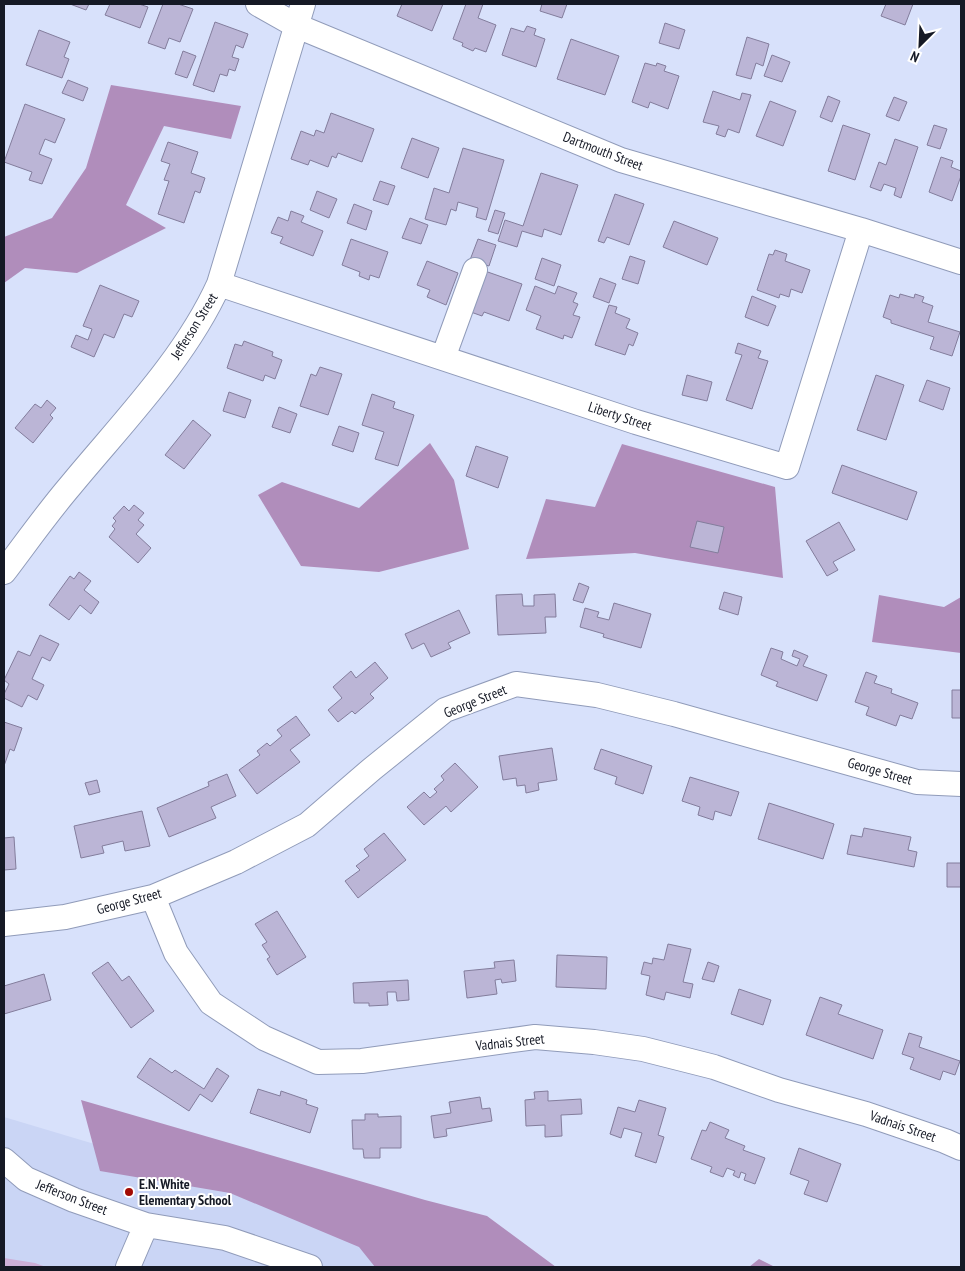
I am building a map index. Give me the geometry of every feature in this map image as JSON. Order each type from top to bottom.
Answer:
[{"type":"street","name":"Dartmouth Street","points":[[258,4],[297,26],[621,160],[861,230],[961,262]]},
{"type":"street","name":"Jefferson Street","points":[[4,572],[69,486],[128,418],[180,350],[209,305],[219,284],[303,4]]},
{"type":"street","name":"Liberty Street","points":[[219,284],[636,422],[787,467],[861,230]]},
{"type":"street","points":[[443,358],[475,270]]},
{"type":"street","name":"George Street","points":[[4,924],[64,917],[153,897],[236,862],[307,824],[445,710],[516,684],[606,697],[674,714],[917,782],[961,784]]},
{"type":"street","name":"Vadnais Street","points":[[153,897],[176,953],[211,1002],[264,1038],[318,1062],[362,1061],[535,1037],[594,1042],[643,1049],[714,1067],[780,1090],[866,1114],[961,1148]]},
{"type":"street","name":"Jefferson Street","points":[[4,1160],[26,1179],[74,1200],[146,1225],[225,1238],[310,1267]]},
{"type":"street","points":[[128,1267],[146,1225]]},
{"type":"shaded area","points":[[111,85],[241,106],[231,139],[164,126],[126,205],[166,228],[77,273],[25,268],[4,283],[4,237],[52,218],[86,168]]},
{"type":"shaded area","points":[[430,443],[454,480],[469,549],[379,572],[301,566],[258,495],[282,482],[359,508]]},
{"type":"shaded area","points":[[622,444],[775,487],[783,578],[635,553],[526,559],[546,499],[595,507]]},
{"type":"shaded area","points":[[879,595],[944,607],[961,597],[961,653],[872,642]]},
{"type":"shaded area","points":[[81,1100],[425,1200],[487,1216],[556,1267],[375,1267],[359,1247],[230,1193],[100,1171]]},
{"type":"shaded area","name":"E.N. White Elementary School","points":[[4,1117],[506,1267],[4,1267]]},
{"type":"shaded area","points":[[4,1258],[35,1263],[46,1267],[4,1267]]},
{"type":"shaded area","points":[[759,1259],[775,1267],[749,1267]]},
{"type":"building","points":[[70,4],[89,4],[86,10]]},
{"type":"building","points":[[110,4],[139,4],[148,7],[140,28],[105,15]]},
{"type":"building","points":[[163,4],[178,4],[193,9],[180,42],[169,38],[165,49],[148,43]]},
{"type":"building","points":[[402,4],[443,4],[432,31],[397,16]]},
{"type":"building","points":[[466,4],[483,4],[478,18],[496,25],[486,52],[475,48],[473,51],[462,46],[463,43],[453,39]]},
{"type":"building","points":[[542,4],[567,4],[562,18],[540,11]]},
{"type":"building","points":[[886,4],[913,4],[905,25],[881,16]]},
{"type":"building","points":[[215,22],[248,34],[243,48],[236,45],[232,57],[239,59],[235,71],[229,69],[227,76],[220,74],[214,92],[193,85]]},
{"type":"building","points":[[665,23],[685,30],[679,49],[659,43]]},
{"type":"building","points":[[527,26],[536,29],[534,35],[545,39],[536,67],[502,55],[511,28],[524,32]]},
{"type":"building","points":[[39,30],[70,42],[64,57],[69,59],[62,78],[26,65]]},
{"type":"building","points":[[747,37],[769,44],[763,66],[756,63],[751,79],[736,75]]},
{"type":"building","points":[[571,39],[619,56],[605,95],[557,79]]},
{"type":"building","points":[[183,51],[196,56],[187,78],[175,74]]},
{"type":"building","points":[[772,55],[790,62],[782,82],[764,76]]},
{"type":"building","points":[[645,63],[656,66],[657,63],[666,66],[664,71],[679,76],[668,109],[650,102],[648,108],[632,102]]},
{"type":"building","points":[[68,80],[88,88],[83,101],[62,93]]},
{"type":"building","points":[[713,91],[740,100],[742,93],[751,95],[739,133],[728,129],[725,137],[716,134],[719,126],[703,122]]},
{"type":"building","points":[[828,96],[840,101],[832,122],[820,117]]},
{"type":"building","points":[[894,97],[907,102],[899,121],[886,116]]},
{"type":"building","points":[[770,101],[796,111],[783,146],[756,136]]},
{"type":"building","points":[[25,104],[65,119],[55,143],[45,139],[39,154],[52,159],[42,184],[29,180],[32,172],[4,162]]},
{"type":"building","points":[[331,113],[374,129],[362,162],[338,153],[336,158],[332,156],[328,167],[310,160],[308,165],[291,159],[301,131],[314,136],[316,130],[324,133]]},
{"type":"building","points":[[843,125],[870,134],[855,180],[828,171]]},
{"type":"building","points":[[934,125],[947,129],[940,149],[927,145]]},
{"type":"building","points":[[412,138],[439,148],[428,178],[401,168]]},
{"type":"building","points":[[895,139],[918,147],[901,198],[894,195],[896,188],[884,184],[881,191],[870,187],[879,162],[886,165]]},
{"type":"building","points":[[168,142],[198,152],[191,173],[205,178],[200,193],[195,191],[184,223],[158,214],[169,181],[164,180],[170,164],[161,161]]},
{"type":"building","points":[[463,148],[504,160],[486,220],[476,217],[478,208],[458,202],[456,211],[451,209],[446,225],[425,219],[434,188],[449,193]]},
{"type":"building","points":[[941,157],[953,161],[951,167],[961,171],[952,201],[929,192]]},
{"type":"building","points":[[541,173],[578,185],[561,235],[544,229],[542,237],[522,231],[517,247],[498,241],[505,220],[523,226]]},
{"type":"building","points":[[380,181],[395,186],[388,205],[373,200]]},
{"type":"building","points":[[317,191],[337,199],[329,218],[310,210]]},
{"type":"building","points":[[615,194],[644,204],[629,245],[607,237],[604,243],[598,241]]},
{"type":"building","points":[[354,204],[372,211],[366,230],[347,223]]},
{"type":"building","points":[[495,210],[505,213],[498,234],[488,231]]},
{"type":"building","points":[[291,211],[304,216],[301,222],[323,231],[313,256],[280,243],[283,237],[271,233],[278,217],[288,221]]},
{"type":"building","points":[[410,218],[428,225],[421,244],[402,238]]},
{"type":"building","points":[[674,221],[718,238],[707,265],[663,247]]},
{"type":"building","points":[[351,239],[388,252],[379,278],[370,275],[369,280],[359,276],[360,272],[342,265]]},
{"type":"building","points":[[478,239],[496,245],[489,266],[470,260]]},
{"type":"building","points":[[775,250],[787,254],[785,261],[810,270],[802,293],[791,289],[789,297],[780,294],[779,298],[757,290],[769,254],[773,255]]},
{"type":"building","points":[[630,256],[645,261],[638,284],[622,279]]},
{"type":"building","points":[[542,258],[561,265],[554,286],[535,279]]},
{"type":"building","points":[[427,261],[458,273],[446,305],[427,297],[430,290],[417,285]]},
{"type":"building","points":[[482,270],[522,284],[509,321],[484,312],[482,316],[468,311]]},
{"type":"building","points":[[600,278],[616,284],[609,303],[593,297]]},
{"type":"building","points":[[100,285],[139,301],[132,317],[124,314],[114,338],[104,334],[94,357],[71,347],[76,335],[88,340],[92,329],[83,326]]},
{"type":"building","points":[[535,286],[555,294],[558,286],[577,293],[573,302],[578,304],[573,315],[580,317],[572,338],[564,335],[563,339],[536,329],[541,316],[526,310]]},
{"type":"building","points":[[900,294],[914,298],[915,294],[924,297],[922,302],[933,306],[928,322],[960,332],[952,356],[930,349],[934,337],[891,323],[891,320],[883,317],[890,295],[899,298]]},
{"type":"building","points":[[752,296],[776,306],[768,326],[745,317]]},
{"type":"building","points":[[609,305],[617,307],[615,313],[630,319],[626,328],[638,333],[633,346],[629,344],[625,355],[595,345]]},
{"type":"building","points":[[244,341],[273,352],[272,356],[282,360],[275,379],[265,375],[263,381],[227,368],[235,344],[242,346]]},
{"type":"building","points":[[738,343],[761,351],[758,358],[768,361],[752,409],[726,400],[742,355],[735,353]]},
{"type":"building","points":[[320,367],[342,374],[328,415],[300,406],[311,374],[316,376]]},
{"type":"building","points":[[687,375],[712,382],[707,401],[682,395]]},
{"type":"building","points":[[876,375],[904,385],[886,440],[857,430]]},
{"type":"building","points":[[927,380],[950,388],[943,410],[919,401]]},
{"type":"building","points":[[229,392],[251,400],[245,418],[223,411]]},
{"type":"building","points":[[372,394],[395,402],[393,408],[414,415],[398,466],[375,459],[384,432],[362,425]]},
{"type":"building","points":[[47,400],[56,408],[50,415],[53,418],[33,443],[15,428],[35,404],[41,408]]},
{"type":"building","points":[[279,407],[297,414],[290,433],[272,427]]},
{"type":"building","points":[[193,420],[211,435],[184,469],[165,455]]},
{"type":"building","points":[[339,426],[359,433],[353,452],[332,445]]},
{"type":"building","points":[[476,446],[508,457],[498,488],[466,476]]},
{"type":"building","points":[[842,465],[917,492],[907,520],[832,493]]},
{"type":"building","points":[[134,505],[144,513],[138,520],[144,525],[136,534],[151,548],[138,563],[109,537],[115,529],[112,526],[116,521],[113,518],[124,506],[129,511]]},
{"type":"building","points":[[697,521],[724,527],[718,553],[690,547]]},
{"type":"building","points":[[839,522],[855,550],[833,562],[838,570],[827,576],[806,541]]},
{"type":"building","points":[[79,572],[91,581],[84,590],[99,602],[91,614],[80,605],[69,620],[49,605],[70,576],[74,579]]},
{"type":"building","points":[[579,583],[589,587],[583,603],[573,600]]},
{"type":"building","points":[[724,592],[742,597],[738,615],[719,609]]},
{"type":"building","points":[[522,594],[523,606],[534,606],[534,595],[555,594],[556,617],[545,617],[546,633],[498,635],[496,595]]},
{"type":"building","points":[[614,603],[651,614],[641,648],[603,637],[604,634],[580,627],[585,608],[599,612],[597,617],[609,620]]},
{"type":"building","points":[[459,610],[470,633],[448,643],[451,648],[431,657],[424,643],[412,649],[405,634]]},
{"type":"building","points":[[40,635],[59,644],[50,661],[42,657],[32,679],[44,685],[37,700],[28,695],[22,707],[4,698],[9,684],[4,680],[18,651],[30,656]]},
{"type":"building","points":[[771,648],[783,652],[781,659],[797,666],[800,659],[792,656],[794,650],[808,656],[803,666],[827,675],[817,701],[776,686],[778,682],[761,675]]},
{"type":"building","points":[[375,662],[388,678],[370,694],[374,698],[355,714],[352,711],[338,722],[328,710],[342,698],[333,687],[351,671],[356,678]]},
{"type":"building","points":[[866,672],[877,676],[874,683],[892,689],[891,693],[918,703],[912,719],[900,715],[896,726],[866,715],[869,707],[855,702]]},
{"type":"building","points":[[952,690],[961,690],[961,718],[952,718]]},
{"type":"building","points":[[296,716],[310,735],[290,750],[300,762],[257,794],[239,770],[260,755],[257,751],[267,743],[270,746],[282,736],[277,730]]},
{"type":"building","points":[[4,722],[22,728],[14,751],[10,749],[4,766]]},
{"type":"building","points":[[552,748],[557,780],[538,783],[539,790],[526,793],[525,785],[517,786],[516,778],[503,780],[499,756]]},
{"type":"building","points":[[601,749],[652,766],[643,794],[615,784],[617,777],[594,769]]},
{"type":"building","points":[[455,763],[478,787],[451,812],[446,806],[424,825],[407,807],[424,792],[430,798],[437,792],[434,789],[444,780],[441,776]]},
{"type":"building","points":[[227,774],[236,796],[211,807],[216,818],[169,837],[157,808],[209,786],[208,782]]},
{"type":"building","points":[[690,777],[739,792],[731,816],[715,811],[713,820],[698,815],[700,807],[682,801]]},
{"type":"building","points":[[97,780],[100,792],[89,795],[85,783]]},
{"type":"building","points":[[769,803],[834,824],[823,859],[758,839]]},
{"type":"building","points":[[142,811],[150,846],[125,851],[123,841],[102,846],[104,853],[81,858],[74,826]]},
{"type":"building","points":[[864,828],[911,837],[908,850],[917,852],[914,867],[847,854],[851,835],[862,837]]},
{"type":"building","points":[[384,833],[406,860],[358,898],[345,881],[360,870],[356,866],[369,856],[364,849]]},
{"type":"building","points":[[14,837],[16,869],[4,870],[4,838]]},
{"type":"building","points":[[947,863],[961,863],[961,887],[947,887]]},
{"type":"building","points":[[277,911],[306,957],[277,975],[267,959],[270,957],[262,945],[267,942],[255,924]]},
{"type":"building","points":[[668,944],[691,949],[683,982],[693,984],[690,998],[666,992],[664,1000],[646,995],[650,976],[641,974],[644,962],[652,964],[653,958],[664,960]]},
{"type":"building","points":[[557,955],[607,957],[606,989],[556,987]]},
{"type":"building","points":[[514,960],[516,981],[502,983],[501,979],[495,980],[497,994],[467,998],[464,971],[495,968],[494,962]]},
{"type":"building","points":[[108,962],[122,981],[129,976],[154,1011],[131,1028],[92,973]]},
{"type":"building","points":[[708,962],[719,966],[714,982],[702,979]]},
{"type":"building","points":[[44,974],[51,1000],[4,1014],[4,986]]},
{"type":"building","points":[[408,980],[409,1000],[397,1001],[396,992],[387,992],[388,1005],[369,1006],[369,1003],[354,1003],[353,983]]},
{"type":"building","points":[[739,989],[771,1000],[763,1025],[731,1014]]},
{"type":"building","points":[[820,997],[842,1005],[838,1014],[883,1030],[873,1059],[806,1035]]},
{"type":"building","points":[[909,1033],[922,1037],[919,1047],[960,1061],[955,1075],[943,1071],[940,1080],[910,1069],[914,1058],[902,1054]]},
{"type":"building","points":[[150,1058],[172,1073],[175,1070],[204,1089],[217,1068],[229,1076],[212,1102],[200,1094],[189,1111],[137,1077]]},
{"type":"building","points":[[258,1089],[280,1096],[281,1091],[307,1100],[306,1104],[318,1108],[310,1133],[250,1113]]},
{"type":"building","points":[[548,1091],[548,1101],[581,1099],[582,1114],[561,1115],[562,1136],[545,1137],[545,1125],[526,1126],[525,1100],[535,1099],[534,1092]]},
{"type":"building","points":[[480,1097],[482,1109],[490,1108],[492,1121],[446,1129],[447,1136],[434,1138],[431,1116],[451,1113],[449,1102]]},
{"type":"building","points":[[639,1100],[666,1108],[658,1135],[664,1137],[656,1163],[635,1156],[642,1133],[624,1128],[621,1138],[610,1134],[618,1107],[635,1112]]},
{"type":"building","points":[[365,1114],[378,1114],[378,1117],[401,1116],[401,1148],[380,1148],[380,1158],[364,1158],[363,1149],[353,1149],[352,1120],[365,1120]]},
{"type":"building","points":[[710,1122],[729,1130],[725,1138],[745,1146],[743,1150],[765,1158],[755,1184],[744,1180],[746,1174],[741,1172],[739,1178],[733,1175],[735,1171],[727,1168],[723,1177],[710,1172],[712,1167],[691,1159],[702,1130],[706,1131]]},
{"type":"building","points":[[799,1148],[841,1164],[827,1202],[804,1194],[809,1181],[790,1174]]},
{"type":"place","name":"E.N. White Elementary School","points":[[129,1192]]}]
